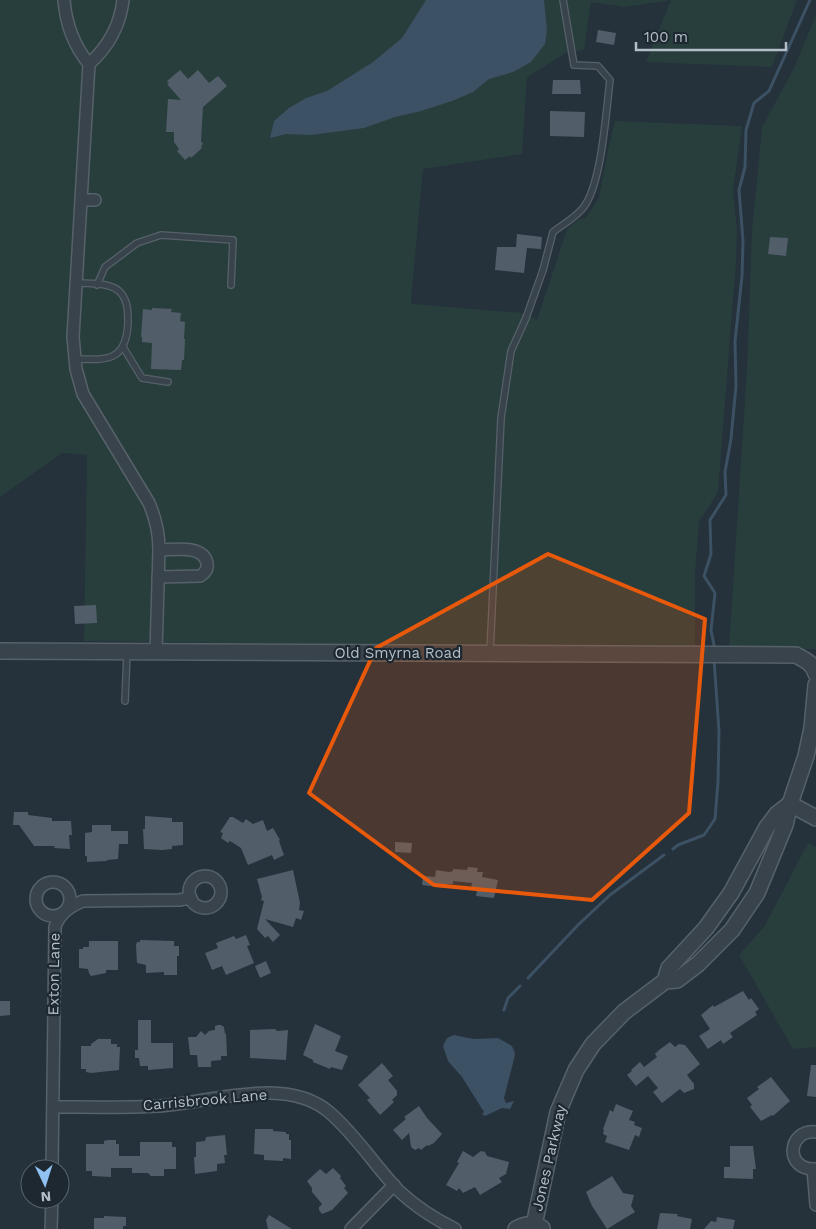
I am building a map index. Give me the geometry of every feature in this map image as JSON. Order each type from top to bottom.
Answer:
[{"type":"street","points":[[64,0],[66,18],[72,35],[81,54],[89,64],[73,337],[74,358],[85,399],[153,511],[158,528],[156,652]]},
{"type":"street","points":[[89,64],[103,51],[111,38],[119,22],[123,0]]},
{"type":"street","points":[[82,200],[95,200]]},
{"type":"street","points":[[158,577],[197,577],[204,573],[207,566],[204,556],[197,551],[159,550]]},
{"type":"street","name":"Old Smyrna Road","points":[[0,651],[715,654],[809,662]]},
{"type":"street","name":"Jones Parkway","points":[[539,1227],[558,1112],[576,1070],[593,1044],[624,1012],[665,981],[677,980],[698,964],[732,930],[745,912],[767,871],[786,825],[790,804],[810,742],[816,684]]},
{"type":"street","points":[[790,804],[816,818]]},
{"type":"street","name":"Jones Parkway","points":[[665,981],[669,968],[706,928],[731,893],[767,827],[790,804]]},
{"type":"street","name":"Exton Lane","points":[[52,1159],[55,928],[57,921],[65,911],[78,903],[88,900],[179,900],[191,898]]},
{"type":"street","name":"Carrisbrook Lane","points":[[53,1107],[156,1106],[250,1094],[274,1093],[291,1095],[310,1101],[328,1111],[394,1185],[420,1209],[455,1229]]},
{"type":"street","points":[[816,1132],[805,1133],[800,1136],[793,1147],[798,1164],[803,1168],[814,1169],[816,1205]]},
{"type":"street","points":[[351,1229],[394,1185]]},
{"type":"street","points":[[51,1229],[52,1209]]},
{"type":"street","points":[[516,1229],[526,1225],[539,1227]]},
{"type":"lane","points":[[490,653],[501,418],[511,350],[526,318],[543,270],[553,232],[576,216],[585,206],[597,178],[610,80],[598,66],[574,65],[562,0]]},
{"type":"lane","points":[[97,285],[105,266],[137,243],[161,235],[233,240],[232,284]]},
{"type":"lane","points":[[74,358],[100,360],[113,356],[123,347],[127,335],[128,308],[121,292],[106,286],[77,283]]},
{"type":"lane","points":[[123,347],[142,378],[168,382]]},
{"type":"lane","points":[[125,701],[127,652]]},
{"type":"highlighted area","points":[[548,554],[705,619],[689,813],[592,900],[434,885],[309,793],[376,648]]},
{"type":"green space","points":[[0,0],[671,0],[625,7],[591,2],[584,50],[566,53],[527,77],[522,154],[423,169],[411,300],[412,304],[524,313],[537,320],[567,229],[579,219],[586,218],[599,197],[615,121],[742,126],[733,191],[737,231],[736,261],[718,492],[699,522],[695,573],[695,648],[568,647],[499,644],[477,646],[84,641],[87,455],[62,453],[0,497]]},
{"type":"green space","points":[[671,0],[797,0],[772,67],[646,62]]},
{"type":"green space","points":[[816,15],[816,649],[729,648],[747,368],[752,231],[762,127],[794,68]]},
{"type":"green space","points":[[808,843],[816,847],[816,1047],[793,1049],[739,955],[764,927]]},
{"type":"water","points":[[426,0],[544,0],[547,30],[545,44],[531,62],[513,72],[489,79],[473,92],[452,101],[364,128],[311,135],[286,134],[270,138],[274,121],[289,108],[306,98],[327,91],[373,62],[402,38]]},
{"type":"water","points":[[454,1035],[473,1039],[498,1038],[512,1046],[515,1053],[504,1098],[506,1103],[514,1101],[510,1109],[502,1108],[485,1116],[482,1114],[484,1112],[462,1077],[448,1061],[443,1046],[447,1038]]},
{"type":"building","points":[[598,30],[616,33],[614,45],[596,42]]},
{"type":"building","points":[[180,70],[188,79],[198,70],[209,83],[218,76],[227,86],[203,107],[202,148],[191,158],[190,156],[185,160],[177,151],[179,149],[174,142],[174,132],[166,132],[168,99],[181,100],[167,84],[169,83],[167,81]]},
{"type":"building","points":[[553,80],[580,80],[581,94],[552,94]]},
{"type":"building","points":[[550,111],[585,112],[584,137],[550,136]]},
{"type":"building","points":[[517,234],[542,237],[541,249],[527,248],[524,273],[495,270],[497,247],[516,247]]},
{"type":"building","points":[[770,237],[788,238],[786,256],[768,254]]},
{"type":"building","points":[[152,308],[172,309],[171,312],[181,313],[180,321],[185,322],[185,339],[184,360],[182,360],[181,370],[151,369],[152,343],[142,342],[141,337],[143,309],[152,310]]},
{"type":"building","points":[[96,605],[97,623],[75,624],[74,606]]},
{"type":"building","points":[[14,812],[28,812],[28,815],[52,818],[52,821],[71,821],[70,849],[54,848],[55,846],[34,846],[19,825],[13,825]]},
{"type":"building","points":[[145,816],[172,818],[172,822],[183,822],[183,845],[172,846],[172,849],[144,849],[143,829],[145,829]]},
{"type":"building","points":[[230,817],[243,823],[246,819],[253,824],[263,820],[267,831],[273,828],[280,840],[284,855],[274,860],[272,855],[248,865],[241,848],[221,838],[223,833],[220,832]]},
{"type":"building","points":[[92,825],[111,825],[111,831],[128,831],[128,844],[119,844],[118,859],[87,862],[87,856],[85,856],[85,833],[92,832]]},
{"type":"building","points":[[395,842],[412,843],[411,853],[395,852]]},
{"type":"building","points":[[468,867],[478,868],[477,872],[483,872],[482,877],[498,880],[494,898],[476,896],[477,890],[471,889],[472,883],[453,881],[453,884],[446,884],[446,888],[422,885],[423,876],[435,877],[436,870],[449,872],[453,871],[453,869],[467,870]]},
{"type":"building","points":[[293,870],[300,903],[299,910],[304,911],[301,920],[296,918],[293,927],[265,919],[280,935],[273,942],[268,936],[265,938],[257,929],[264,901],[261,900],[262,897],[257,879]]},
{"type":"building","points":[[246,935],[250,945],[247,946],[254,963],[226,975],[222,966],[212,970],[205,953],[218,948],[216,943],[234,936],[236,939]]},
{"type":"building","points":[[140,940],[174,941],[174,946],[179,946],[177,975],[164,975],[164,972],[146,973],[146,965],[137,963],[136,945]]},
{"type":"building","points":[[89,941],[118,941],[118,970],[106,970],[106,973],[91,976],[88,969],[79,968],[79,949],[89,947]]},
{"type":"building","points":[[266,961],[271,973],[260,978],[255,966]]},
{"type":"building","points":[[743,991],[759,1009],[755,1012],[757,1015],[730,1033],[733,1037],[723,1044],[721,1040],[708,1049],[699,1036],[710,1029],[701,1015],[713,1005],[714,1007]]},
{"type":"building","points":[[0,1001],[10,1001],[10,1015],[0,1016]]},
{"type":"building","points":[[138,1020],[151,1020],[151,1043],[173,1043],[173,1068],[148,1070],[148,1066],[140,1066],[139,1058],[135,1058],[135,1050],[138,1050]]},
{"type":"building","points":[[315,1024],[341,1036],[335,1051],[348,1056],[342,1070],[331,1067],[330,1069],[313,1062],[313,1060],[303,1055]]},
{"type":"building","points":[[215,1026],[224,1027],[226,1033],[227,1056],[221,1056],[221,1060],[211,1061],[211,1067],[198,1067],[197,1055],[190,1055],[188,1037],[196,1037],[201,1031],[205,1035],[209,1031],[215,1030]]},
{"type":"building","points":[[275,1029],[277,1031],[288,1030],[286,1060],[250,1058],[250,1030]]},
{"type":"building","points":[[98,1039],[111,1039],[111,1044],[117,1044],[117,1047],[120,1047],[119,1070],[91,1073],[86,1072],[86,1069],[81,1069],[81,1046],[91,1046]]},
{"type":"building","points":[[670,1042],[675,1047],[679,1044],[685,1045],[700,1064],[687,1075],[694,1084],[694,1089],[684,1093],[680,1089],[662,1103],[653,1092],[658,1088],[648,1076],[636,1086],[627,1075],[640,1062],[644,1067],[657,1057],[655,1054],[659,1050]]},
{"type":"building","points":[[382,1063],[393,1076],[388,1080],[397,1091],[397,1095],[392,1100],[394,1102],[380,1115],[367,1100],[370,1098],[358,1085]]},
{"type":"building","points":[[811,1065],[816,1065],[816,1097],[807,1096]]},
{"type":"building","points":[[771,1077],[790,1101],[773,1116],[761,1121],[750,1107],[752,1105],[747,1098],[759,1089],[757,1087]]},
{"type":"building","points":[[616,1104],[633,1111],[629,1120],[635,1122],[634,1125],[642,1128],[639,1137],[635,1135],[629,1150],[605,1142],[607,1136],[603,1134],[603,1129],[610,1110],[613,1112]]},
{"type":"building","points":[[419,1106],[442,1134],[434,1143],[427,1145],[421,1150],[419,1148],[415,1150],[411,1147],[409,1133],[402,1140],[393,1130],[406,1119],[404,1117]]},
{"type":"building","points":[[255,1129],[273,1129],[273,1131],[289,1134],[289,1140],[291,1140],[291,1159],[283,1158],[283,1161],[264,1160],[264,1155],[254,1154]]},
{"type":"building","points":[[225,1135],[227,1155],[224,1155],[225,1163],[217,1164],[217,1171],[195,1174],[194,1157],[196,1157],[196,1142],[205,1141],[206,1137]]},
{"type":"building","points":[[116,1140],[116,1144],[119,1144],[119,1156],[140,1156],[140,1142],[172,1142],[172,1147],[176,1147],[176,1169],[164,1169],[164,1176],[151,1176],[148,1173],[132,1173],[132,1168],[111,1168],[111,1177],[92,1176],[92,1171],[86,1171],[86,1144],[104,1144],[104,1141]]},
{"type":"building","points":[[730,1146],[753,1146],[756,1169],[753,1169],[753,1179],[724,1178],[724,1167],[730,1167]]},
{"type":"building","points":[[463,1151],[473,1157],[481,1151],[485,1152],[487,1156],[509,1162],[506,1174],[499,1178],[502,1182],[480,1195],[475,1187],[463,1193],[459,1188],[457,1191],[446,1185],[459,1163],[457,1162]]},
{"type":"building","points":[[333,1168],[341,1176],[340,1178],[346,1186],[344,1188],[348,1193],[332,1210],[322,1214],[319,1207],[322,1204],[312,1192],[312,1188],[307,1181],[320,1169],[326,1174]]},
{"type":"building","points":[[612,1176],[623,1193],[634,1195],[631,1206],[635,1212],[607,1229],[592,1206],[586,1192]]},
{"type":"building","points":[[660,1213],[678,1214],[677,1216],[692,1219],[690,1229],[657,1229]]},
{"type":"building","points":[[269,1215],[292,1229],[268,1229],[266,1220]]},
{"type":"building","points":[[104,1216],[126,1217],[126,1226],[123,1226],[123,1229],[94,1229],[94,1218],[104,1218]]},
{"type":"building","points":[[717,1217],[735,1220],[733,1229],[704,1229],[711,1221],[716,1222]]},
{"type":"waterway","points":[[715,650],[711,630],[715,593],[704,576],[711,554],[710,520],[726,495],[725,472],[731,439],[736,386],[735,341],[742,276],[743,241],[739,190],[745,167],[746,130],[754,103],[769,91],[810,0]]},
{"type":"waterway","points":[[673,849],[678,845],[704,835],[715,819],[719,731],[714,659]]},
{"type":"waterway","points":[[528,978],[578,925],[610,895],[664,855]]},
{"type":"waterway","points":[[504,1010],[508,998],[520,986]]}]
